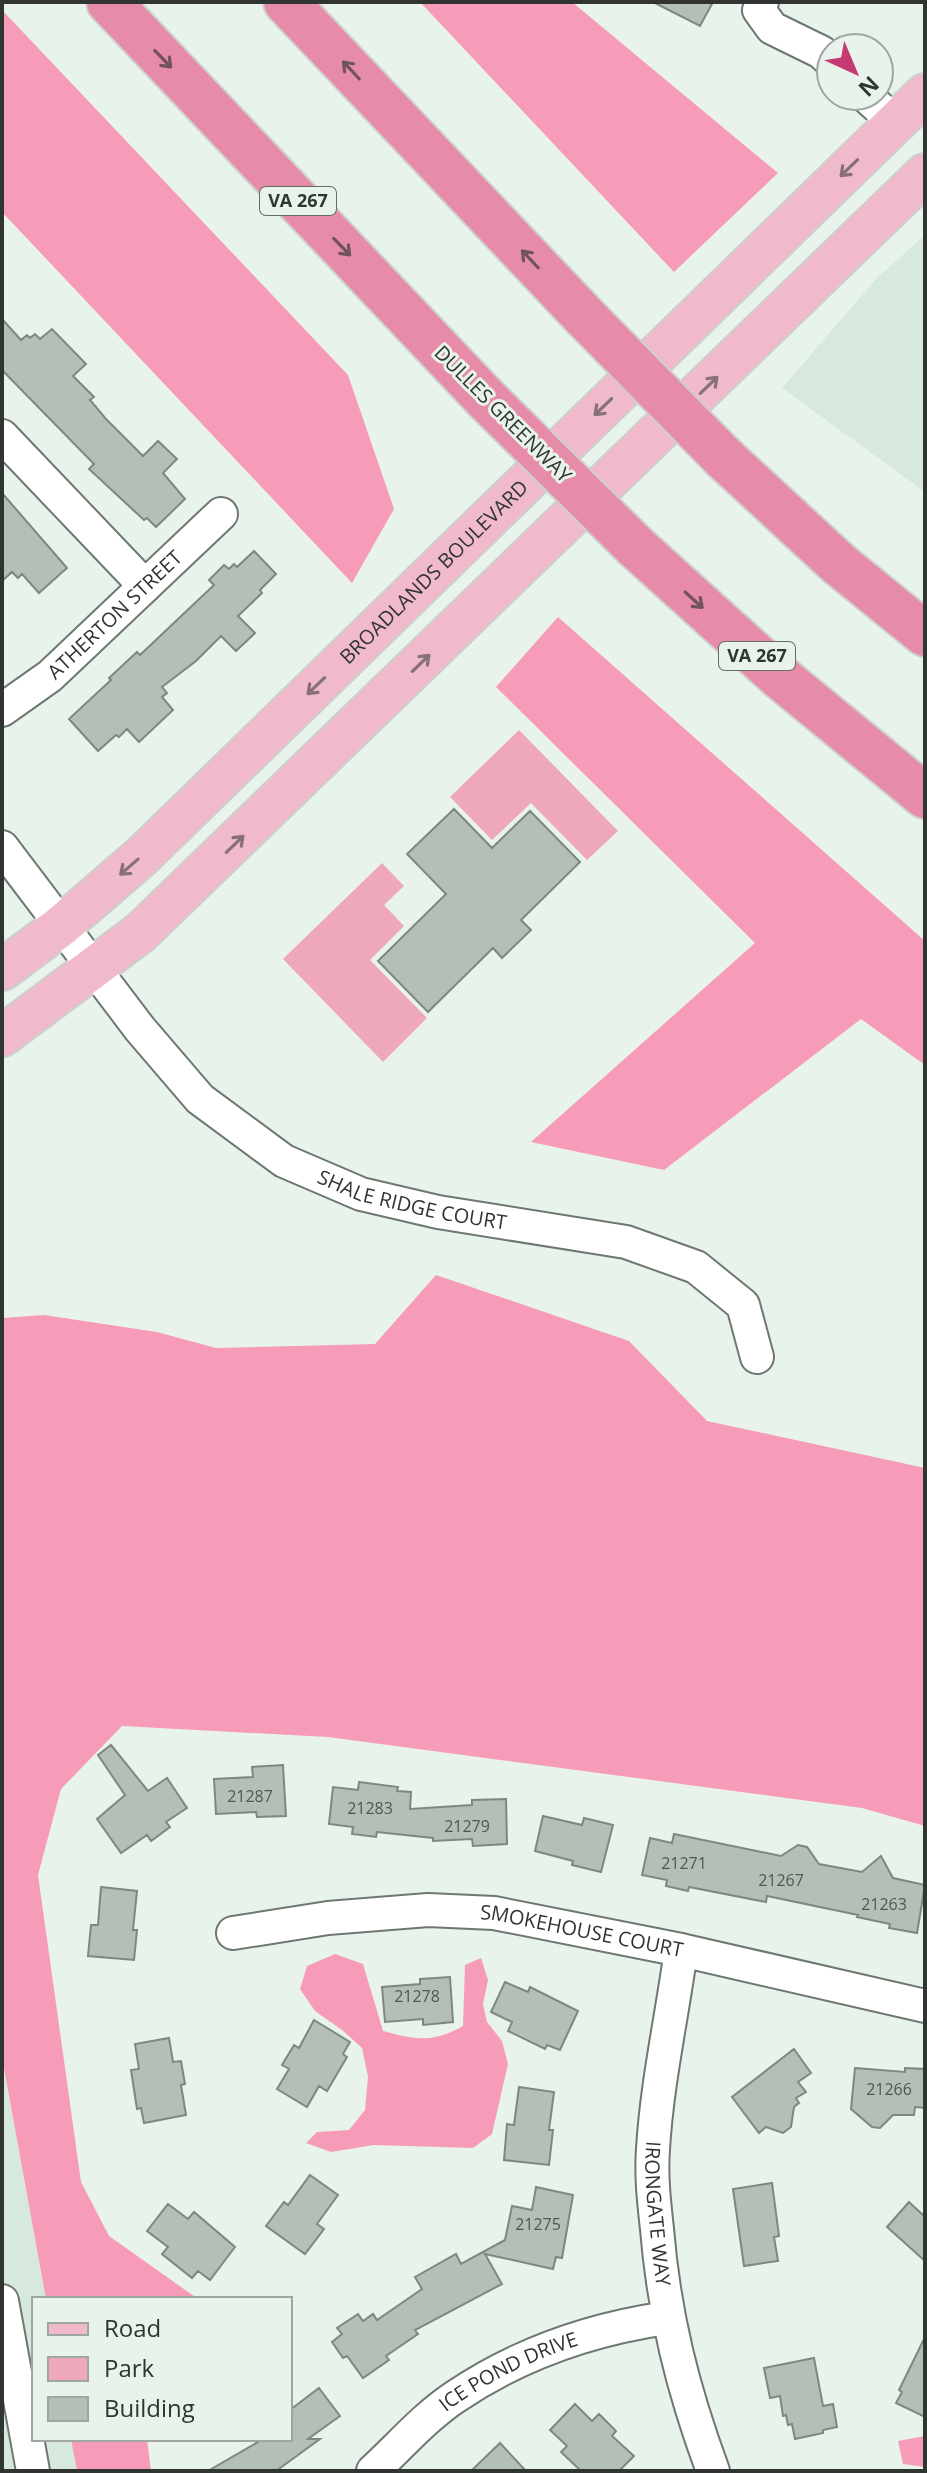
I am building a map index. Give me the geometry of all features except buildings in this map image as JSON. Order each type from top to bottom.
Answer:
[{"type":"highway","name":"DULLES GREENWAY","points":[[109,2],[487,400],[636,547],[780,677],[925,796]]},
{"type":"highway","points":[[286,2],[584,316],[723,457],[839,564],[925,634]]},
{"type":"highway","points":[[723,457],[925,600]]},
{"type":"highway","points":[[880,761],[925,806]]},
{"type":"main road","name":"BROADLANDS BOULEVARD","points":[[895,104],[925,94]]},
{"type":"main road","name":"BROADLANDS BOULEVARD","points":[[2,970],[61,926],[141,857],[878,112]]},
{"type":"main road","points":[[2,1036],[140,933],[925,174]]},
{"type":"street","points":[[762,2],[759,10],[772,28],[815,49]]},
{"type":"street","points":[[2,436],[145,586]]},
{"type":"street","name":"ATHERTON STREET","points":[[2,710],[50,676],[221,514]]},
{"type":"street","name":"SHALE RIDGE COURT","points":[[2,847],[140,1029],[200,1099],[284,1161],[361,1194],[438,1212],[626,1242],[696,1267],[743,1305],[757,1357]]},
{"type":"street","name":"SMOKEHOUSE COURT","points":[[233,1933],[328,1918],[428,1910],[494,1913],[681,1950],[925,2006]]},
{"type":"street","name":"IRONGATE WAY","points":[[681,1950],[659,2080],[653,2190],[667,2318],[677,2362],[713,2471]]},
{"type":"street","points":[[2,2301],[33,2471]]},
{"type":"street","name":"ICE POND DRIVE","points":[[373,2471],[455,2397],[511,2364],[590,2333],[667,2318]]},
{"type":"shaded area","points":[[420,2],[572,2],[778,173],[674,272]]},
{"type":"shaded area","points":[[2,10],[348,375],[394,509],[352,583],[2,212]]},
{"type":"shaded area","points":[[925,235],[925,492],[782,388],[876,279]]},
{"type":"shaded area","points":[[558,617],[925,941],[925,1065],[861,1019],[664,1170],[531,1142],[755,943],[496,687]]},
{"type":"shaded area","points":[[436,1275],[629,1341],[707,1421],[925,1468],[925,1826],[862,1808],[328,1737],[122,1726],[61,1789],[38,1875],[81,2182],[109,2236],[195,2297],[46,2297],[2,2057],[2,1318],[44,1315],[157,1332],[216,1348],[375,1344]]},
{"type":"shaded area","points":[[335,1954],[363,1964],[383,2031],[424,2038],[442,2035],[463,2026],[465,1965],[481,1958],[488,1980],[483,2004],[487,2022],[502,2041],[508,2064],[492,2134],[473,2148],[374,2145],[331,2152],[306,2143],[317,2132],[349,2130],[365,2110],[368,2077],[362,2048],[315,2011],[300,1989],[307,1966]]},
{"type":"shaded area","points":[[2,2057],[46,2297],[32,2297],[32,2441],[71,2441],[77,2471],[2,2471]]},
{"type":"shaded area","points":[[925,2436],[925,2467],[903,2464],[898,2441]]},
{"type":"shaded area","points":[[71,2441],[147,2441],[151,2471],[77,2471]]},
{"type":"green space","points":[[519,730],[618,831],[587,860],[531,803],[492,840],[450,797]]},
{"type":"green space","points":[[382,863],[404,886],[384,905],[404,926],[370,960],[427,1018],[383,1062],[283,959]]}]
